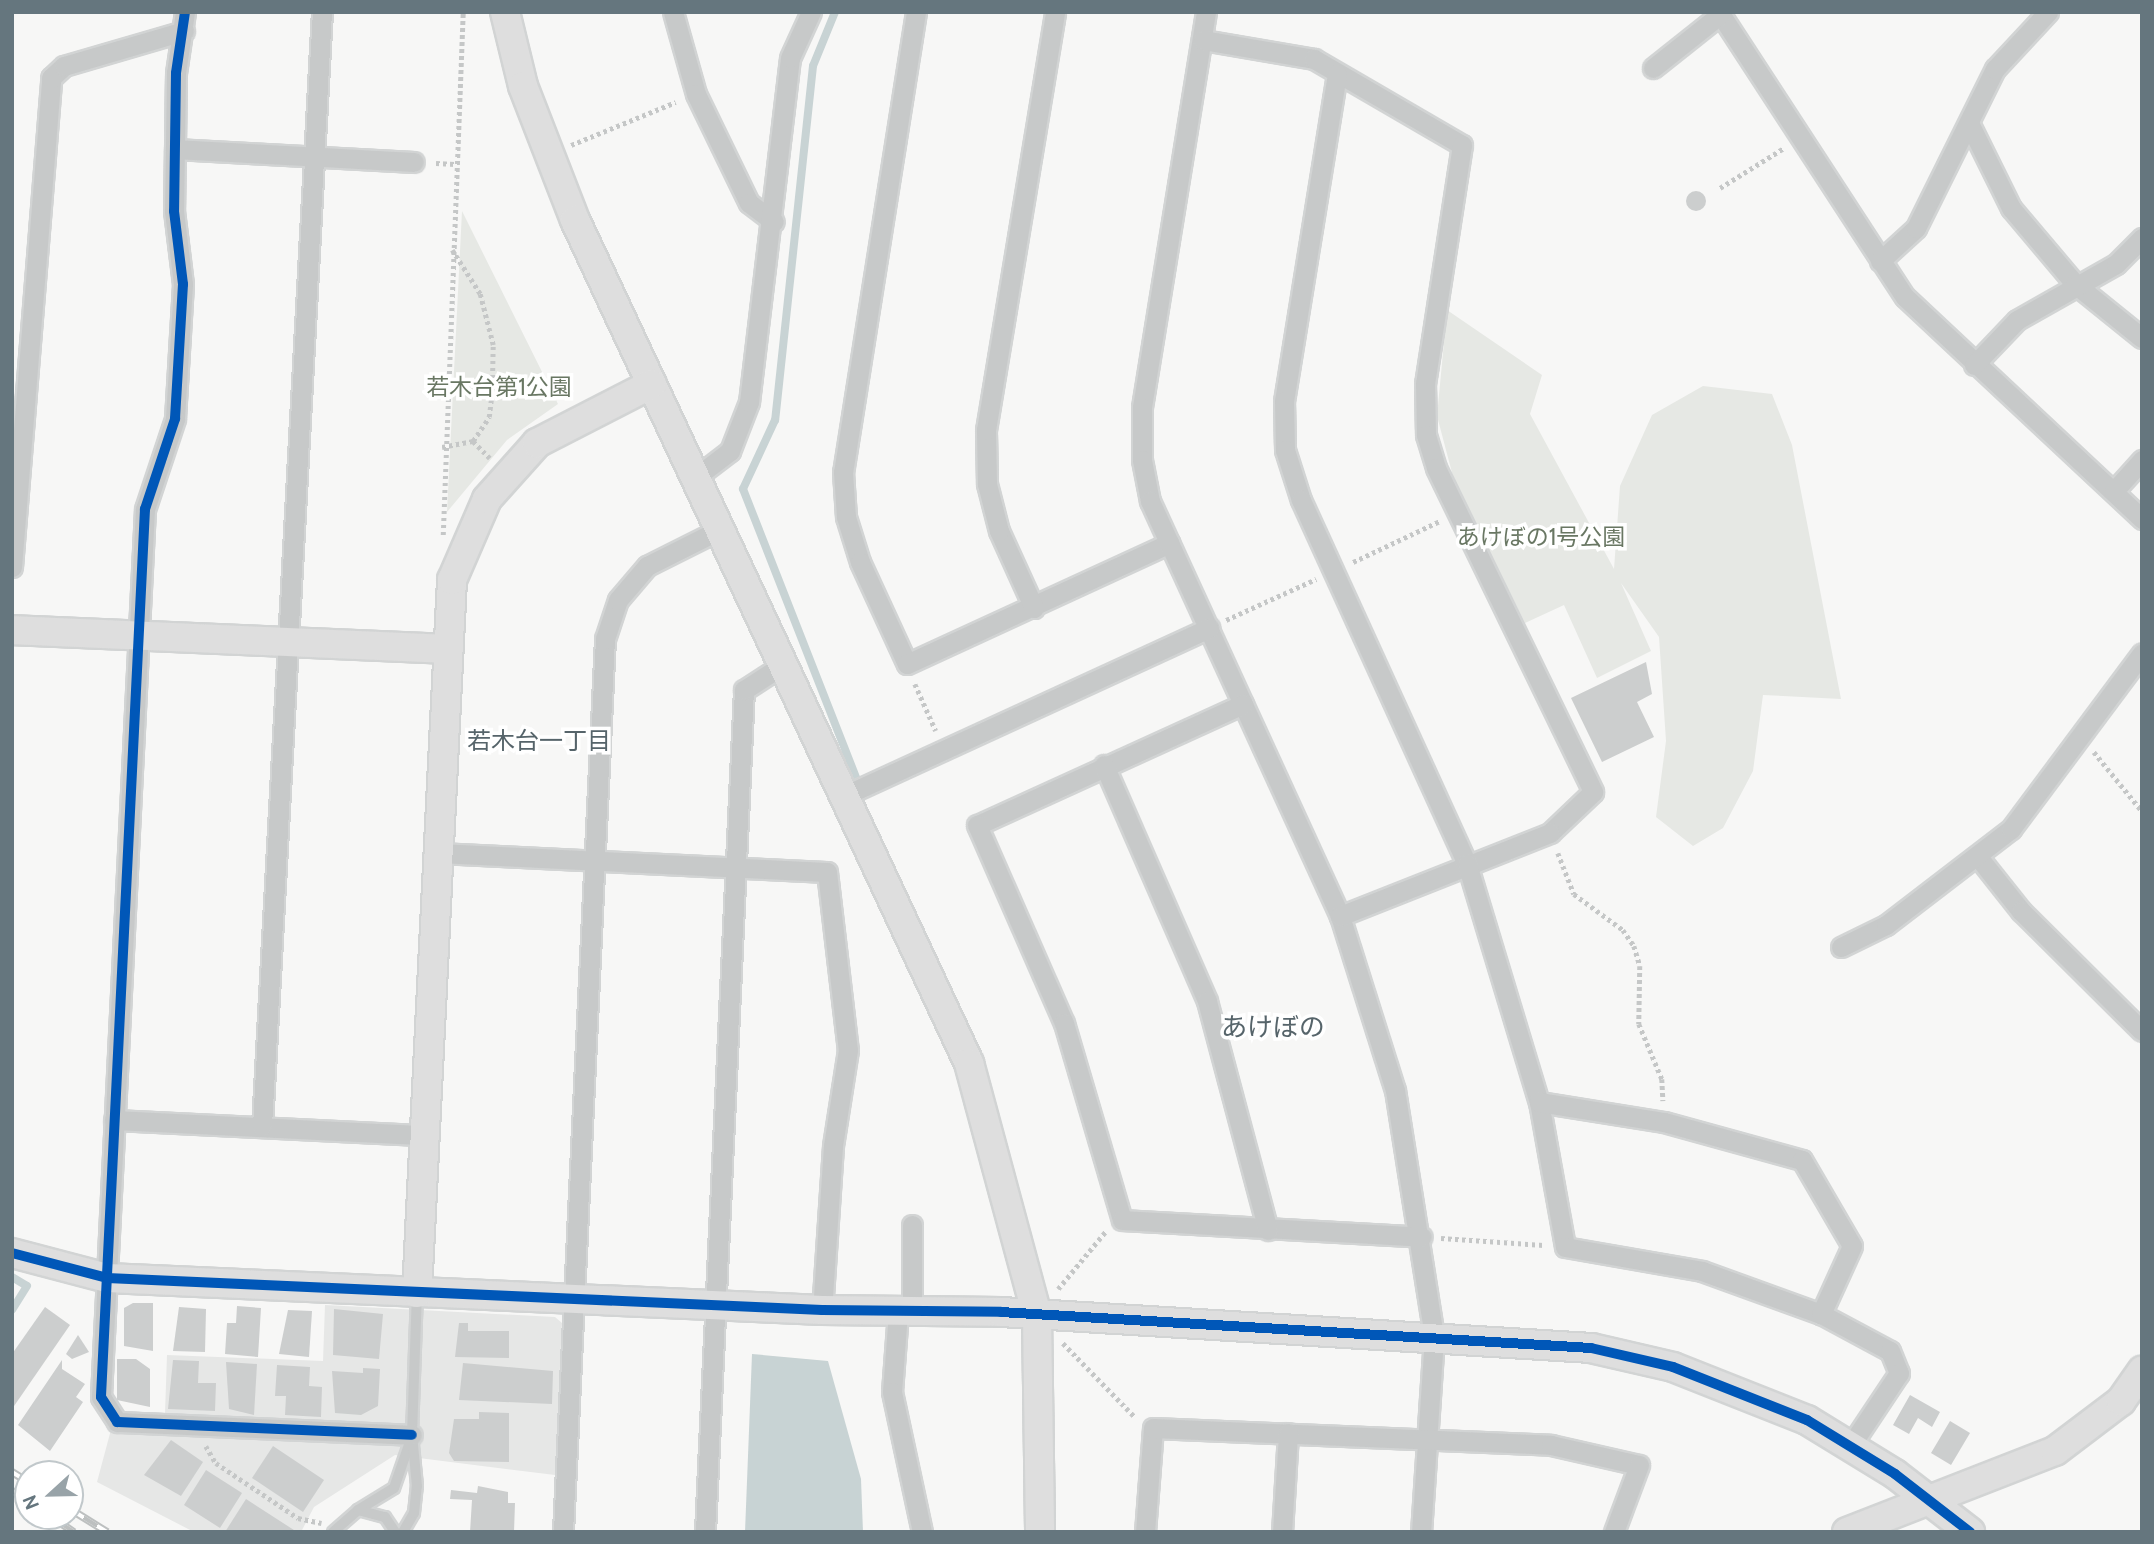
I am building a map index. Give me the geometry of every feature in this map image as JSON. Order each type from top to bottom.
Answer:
[{"type":"street","points":[[262,1126],[322,12]]},
{"type":"street","points":[[505,12],[548,154],[652,384],[969,1063],[1037,1315],[1041,1532]]},
{"type":"street","points":[[673,12],[696,94],[749,204],[774,222]]},
{"type":"street","points":[[696,477],[730,452],[749,402],[774,222],[790,58],[811,12]]},
{"type":"street","points":[[916,12],[843,471],[846,517],[860,562],[907,664],[1034,608],[1170,543]]},
{"type":"street","points":[[1034,608],[999,531],[987,484],[986,430],[1055,12]]},
{"type":"street","points":[[1206,12],[1142,408],[1150,501],[1340,916],[1395,1090],[1422,1237],[1434,1337],[1421,1532]]},
{"type":"street","points":[[1880,261],[1916,228],[1995,69],[2049,12]]},
{"type":"street","points":[[1653,68],[1720,13],[1905,298],[2142,519]]},
{"type":"street","points":[[12,567],[51,78],[64,66],[184,21],[176,73],[174,211],[183,284],[175,419],[145,509],[107,1278],[105,1412],[117,1422],[412,1435]]},
{"type":"street","points":[[1203,40],[1314,59],[1462,145],[1425,383],[1426,435],[1436,468],[1593,792],[1550,833],[1340,916]]},
{"type":"street","points":[[1337,74],[1284,401],[1285,450],[1311,524],[1467,864],[1539,1102],[1565,1247],[1702,1271],[1821,1314],[1890,1351],[1899,1373],[1851,1445]]},
{"type":"street","points":[[1970,124],[2011,208],[2075,284],[2142,338]]},
{"type":"street","points":[[175,149],[414,162]]},
{"type":"street","points":[[1975,365],[2017,320],[2075,284],[2116,264],[2142,238]]},
{"type":"street","points":[[417,1293],[447,649],[460,556],[508,472],[537,443],[652,384]]},
{"type":"street","points":[[2114,491],[2142,460]]},
{"type":"street","points":[[563,1532],[605,639],[618,600],[647,566],[721,529]]},
{"type":"street","points":[[846,795],[945,752],[1209,628]]},
{"type":"street","points":[[12,630],[447,649]]},
{"type":"street","points":[[1841,947],[1886,925],[1979,858],[2011,829],[2142,653]]},
{"type":"street","points":[[705,1532],[744,690],[784,664]]},
{"type":"street","points":[[1244,704],[1104,765],[977,825],[1064,1023],[1122,1220],[1422,1237]]},
{"type":"street","points":[[1104,765],[1207,1001],[1268,1230]]},
{"type":"street","points":[[438,853],[734,865],[827,872],[848,1050],[833,1146],[822,1310]]},
{"type":"street","points":[[1979,858],[2021,911],[2142,1031]]},
{"type":"street","points":[[1539,1102],[1664,1122],[1802,1160],[1852,1246],[1821,1314]]},
{"type":"street","points":[[114,1120],[425,1135]]},
{"type":"street","points":[[912,1225],[905,1312],[892,1392],[922,1532]]},
{"type":"street","points":[[12,1253],[107,1278],[575,1301],[1037,1315],[1591,1348],[1673,1367],[1750,1394],[1851,1445],[1933,1502],[1970,1532]]},
{"type":"street","points":[[1847,1532],[1933,1502],[2055,1451],[2121,1401],[2142,1371]]},
{"type":"street","points":[[1145,1532],[1153,1428],[1428,1437],[1552,1446],[1639,1465],[1614,1532]]},
{"type":"street","points":[[1282,1532],[1288,1433]]},
{"type":"lane","points":[[403,1532],[417,1486],[412,1435],[417,1293]]},
{"type":"lane","points":[[335,1529],[358,1510],[394,1488],[412,1435]]},
{"type":"lane","points":[[358,1510],[385,1517],[395,1532]]},
{"type":"path","points":[[444,541],[442,447],[463,12]]},
{"type":"path","points":[[548,154],[696,94]]},
{"type":"path","points":[[1720,188],[1802,138]]},
{"type":"path","points":[[442,447],[473,441],[489,417],[493,345],[480,294],[452,250]]},
{"type":"path","points":[[473,441],[490,458]]},
{"type":"path","points":[[907,664],[945,752]]},
{"type":"path","points":[[2081,735],[2142,811]]},
{"type":"path","points":[[1550,833],[1574,894],[1634,946],[1640,966],[1639,1024],[1662,1079],[1664,1122]]},
{"type":"path","points":[[1081,1260],[1122,1220]]},
{"type":"path","points":[[1422,1237],[1522,1244]]},
{"type":"path","points":[[1037,1315],[1101,1385],[1153,1428]]},
{"type":"path","points":[[195,1427],[216,1463],[298,1518],[335,1529]]},
{"type":"shaded area","points":[[325,1305],[555,1317],[562,1323],[555,1475],[395,1455],[314,1507],[301,1532],[194,1532],[97,1482],[116,1411],[165,1413],[167,1355],[323,1361]]},
{"type":"shaded area","points":[[752,1354],[828,1361],[861,1479],[863,1532],[745,1532]]},
{"type":"green space","name":"若木台第1公園","points":[[462,211],[558,404],[507,440],[447,512]]},
{"type":"green space","name":"あけぼの1号公園","points":[[1447,310],[1542,375],[1530,414],[1614,569],[1620,486],[1652,415],[1703,386],[1772,394],[1792,445],[1841,699],[1763,695],[1753,771],[1723,828],[1693,846],[1656,817],[1666,741],[1659,637],[1621,583],[1651,651],[1597,678],[1564,605],[1525,623],[1455,484],[1437,416]]},
{"type":"building","points":[[1696,191],[1703,194],[1706,201],[1703,208],[1696,211],[1689,208],[1686,201],[1689,194]]},
{"type":"building","points":[[1646,662],[1652,694],[1637,702],[1654,737],[1602,762],[1571,698]]},
{"type":"building","points":[[133,1303],[153,1303],[153,1351],[124,1346],[124,1308]]},
{"type":"building","points":[[237,1306],[261,1308],[258,1357],[225,1354],[227,1323],[236,1323]]},
{"type":"building","points":[[45,1307],[70,1325],[12,1409],[12,1354]]},
{"type":"building","points":[[179,1307],[206,1309],[205,1352],[173,1351]]},
{"type":"building","points":[[334,1309],[383,1314],[379,1359],[333,1355]]},
{"type":"building","points":[[288,1310],[312,1311],[309,1357],[279,1354]]},
{"type":"building","points":[[459,1323],[468,1323],[468,1331],[509,1331],[509,1358],[455,1357]]},
{"type":"building","points":[[78,1335],[89,1352],[72,1359],[66,1354]]},
{"type":"building","points":[[117,1359],[136,1359],[150,1369],[150,1407],[117,1400]]},
{"type":"building","points":[[62,1360],[62,1369],[85,1384],[76,1397],[83,1402],[50,1451],[18,1425]]},
{"type":"building","points":[[173,1360],[199,1361],[198,1383],[216,1383],[215,1411],[168,1409]]},
{"type":"building","points":[[226,1362],[257,1364],[254,1415],[229,1409]]},
{"type":"building","points":[[463,1363],[553,1371],[552,1404],[459,1400]]},
{"type":"building","points":[[277,1365],[310,1367],[309,1386],[322,1387],[321,1417],[285,1415],[286,1396],[275,1396]]},
{"type":"building","points":[[363,1368],[380,1369],[378,1406],[361,1415],[335,1413],[332,1371],[363,1373]]},
{"type":"building","points":[[1910,1395],[1940,1412],[1932,1427],[1918,1418],[1909,1434],[1893,1425]]},
{"type":"building","points":[[479,1412],[509,1413],[509,1462],[454,1461],[449,1453],[454,1419],[479,1419]]},
{"type":"building","points":[[1950,1421],[1970,1433],[1951,1465],[1931,1453]]},
{"type":"building","points":[[171,1440],[203,1462],[181,1496],[144,1475]]},
{"type":"building","points":[[273,1446],[324,1480],[303,1512],[252,1478]]},
{"type":"building","points":[[206,1470],[242,1493],[220,1528],[184,1505]]},
{"type":"building","points":[[478,1486],[508,1492],[508,1503],[515,1503],[514,1532],[470,1532],[472,1500],[450,1499],[451,1490],[477,1493]]},
{"type":"building","points":[[246,1499],[297,1532],[225,1532]]},
{"type":"waterway","points":[[835,12],[813,66],[775,420],[743,489],[856,778]]},
{"type":"waterway","points":[[12,1277],[27,1286],[12,1310]]},
{"type":"railway","points":[[84,1518],[107,1532]]},
{"type":"cycle path","points":[[185,12],[176,73],[174,211],[183,284],[175,419],[145,509],[101,1397],[117,1422],[412,1435]]},
{"type":"cycle path","points":[[12,1253],[107,1278],[822,1310],[1001,1312],[1591,1348],[1673,1367],[1807,1420],[1895,1474],[1970,1532]]},
{"type":"district","name":"若木台一丁目","points":[[539,741]]},
{"type":"district","name":"あけぼの","points":[[1273,1028]]}]
